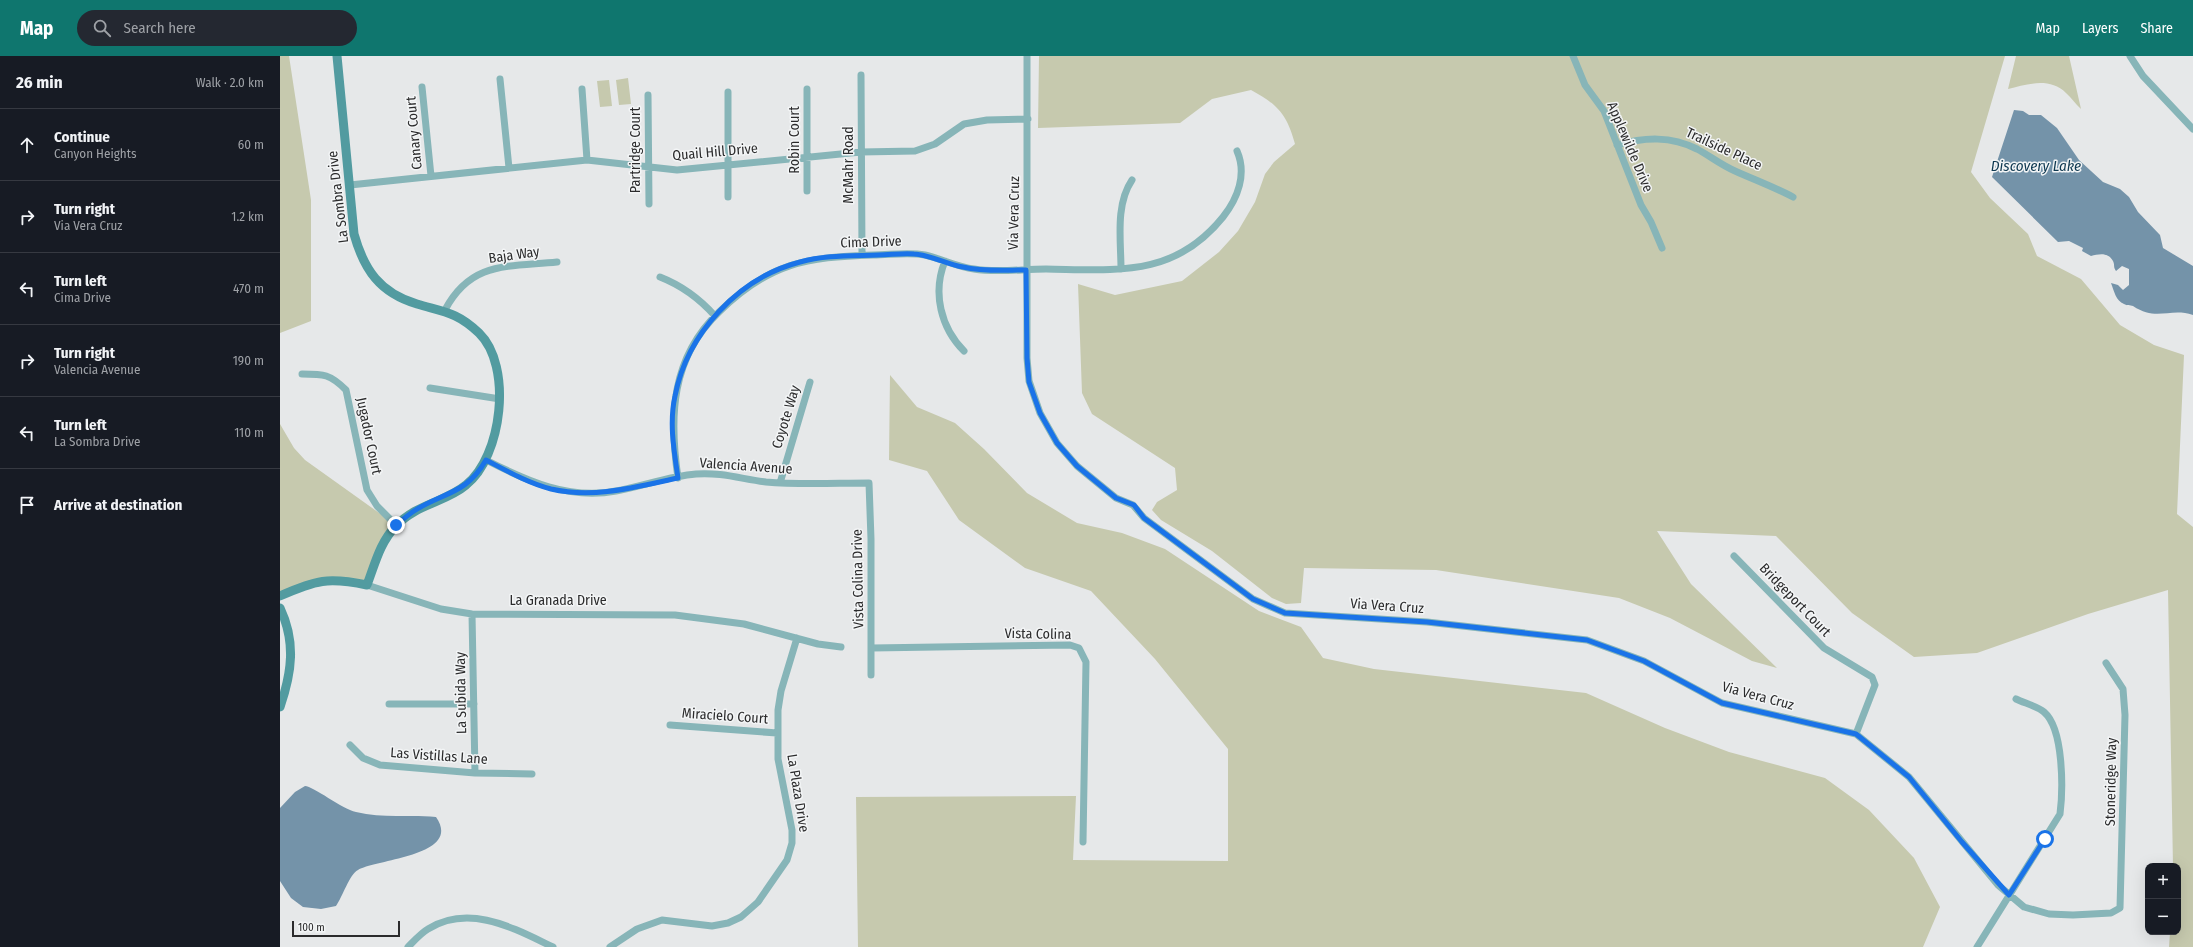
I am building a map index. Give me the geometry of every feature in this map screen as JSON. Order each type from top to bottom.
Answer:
[{"type":"street","name":"La Sombra Drive","points":[[337,56],[354,234],[367,269],[383,287],[393,295],[417,304],[445,310],[458,316],[480,334],[494,356],[498,370],[500,399],[492,445],[478,474],[465,486],[414,511],[396,525],[380,548],[367,585]]},
{"type":"street","name":"Via Vera Cruz","points":[[1027,56],[1028,119],[1026,270],[1027,358],[1029,382],[1040,413],[1057,443],[1077,466],[1116,498],[1134,505],[1144,518],[1253,599],[1285,613],[1427,622],[1587,640],[1644,661],[1722,703],[1856,734],[1909,777],[1962,842],[2009,895],[2024,907],[2049,914],[2073,915],[2111,912],[2120,908]]},
{"type":"street","name":"Applewilde Drive","points":[[1573,56],[1585,85],[1604,111],[1641,205],[1651,222],[1662,248]]},
{"type":"street","points":[[2130,56],[2143,76],[2193,129]]},
{"type":"street","name":"McMahr Road","points":[[861,75],[862,255]]},
{"type":"street","points":[[500,79],[509,168]]},
{"type":"street","name":"Canary Court","points":[[422,87],[431,176]]},
{"type":"street","points":[[582,89],[587,160]]},
{"type":"street","name":"Robin Court","points":[[807,89],[807,191]]},
{"type":"street","points":[[728,92],[728,197]]},
{"type":"street","name":"Partridge Court","points":[[648,95],[649,204]]},
{"type":"street","name":"Quail Hill Drive","points":[[350,185],[587,160],[648,168],[677,170],[861,152],[915,150],[935,144],[964,124],[988,120],[1028,119]]},
{"type":"street","name":"Trailside Place","points":[[1617,145],[1640,139],[1666,139],[1681,142],[1733,170],[1766,182],[1793,197]]},
{"type":"street","name":"Cima Drive","points":[[678,478],[672,417],[675,396],[683,368],[694,344],[714,316],[732,298],[761,278],[777,269],[825,257],[862,255],[914,254],[977,270],[1121,269],[1146,267],[1176,256],[1201,240],[1211,231],[1227,212],[1239,188],[1242,174],[1240,158],[1237,151]]},
{"type":"street","points":[[1121,269],[1121,208],[1126,188],[1132,180]]},
{"type":"street","points":[[944,261],[941,269],[938,294],[942,318],[948,331],[964,351]]},
{"type":"street","name":"Baja Way","points":[[445,310],[461,286],[482,273],[497,268],[557,262]]},
{"type":"street","points":[[660,277],[678,284],[690,292],[714,316]]},
{"type":"street","name":"Jugador Court","points":[[302,374],[324,374],[334,378],[346,390],[367,490],[376,506],[396,525]]},
{"type":"street","name":"Coyote Way","points":[[780,482],[810,382]]},
{"type":"street","points":[[430,388],[500,399]]},
{"type":"street","name":"Valencia Avenue","points":[[486,460],[524,479],[550,488],[574,492],[614,491],[696,474],[719,474],[780,482],[869,482]]},
{"type":"street","name":"Vista Colina Drive","points":[[869,482],[872,648],[871,675]]},
{"type":"street","name":"Bridgeport Court","points":[[1734,556],[1819,644],[1872,677],[1875,685],[1856,734]]},
{"type":"street","name":"La Granada Drive","points":[[280,596],[309,583],[344,580],[367,585],[441,609],[472,614],[675,615],[744,624],[796,638],[841,647]]},
{"type":"street","points":[[280,608],[286,621],[291,650],[289,681],[280,707]]},
{"type":"street","name":"La Subida Way","points":[[472,614],[475,773]]},
{"type":"street","name":"La Plaza Drive","points":[[610,947],[646,924],[662,920],[712,926],[728,923],[741,917],[758,902],[787,860],[792,843],[792,830],[778,759],[777,733],[781,691],[796,638]]},
{"type":"street","name":"Vista Colina","points":[[872,648],[1070,645],[1079,648],[1086,662],[1083,842]]},
{"type":"street","name":"Stoneridge Way","points":[[2106,663],[2122,689],[2125,715],[2120,908]]},
{"type":"street","points":[[1977,947],[2060,814],[2063,788],[2060,756],[2053,728],[2044,712],[2016,699]]},
{"type":"street","points":[[389,704],[474,704]]},
{"type":"street","name":"Miracielo Court","points":[[670,725],[777,733]]},
{"type":"street","name":"Las Vistillas Lane","points":[[350,746],[363,758],[380,765],[475,773],[532,774]]},
{"type":"street","points":[[408,947],[429,928],[449,920],[468,918],[480,918],[503,924],[553,947]]},
{"type":"green space","points":[[280,56],[289,56],[311,200],[311,321],[280,333]]},
{"type":"green space","points":[[1039,56],[2005,56],[1971,172],[1990,198],[2028,234],[2037,256],[2081,279],[2120,325],[2154,345],[2184,355],[2177,514],[2193,527],[2193,947],[2169,947],[2170,935],[2181,935],[2181,863],[2173,863],[2168,590],[2088,614],[1977,653],[1914,657],[1852,613],[1776,536],[1657,531],[1691,584],[1777,668],[1752,661],[1670,618],[1619,598],[1436,570],[1304,568],[1301,603],[1286,604],[1272,598],[1212,551],[1161,520],[1152,510],[1157,502],[1177,490],[1175,468],[1092,414],[1082,393],[1078,284],[1115,295],[1182,281],[1219,252],[1238,231],[1255,202],[1265,174],[1274,162],[1295,144],[1284,117],[1268,100],[1251,90],[1212,99],[1180,123],[1038,128]]},
{"type":"green space","points":[[2016,56],[2069,56],[2081,109],[2060,88],[2046,83],[2023,85],[2008,89]]},
{"type":"green space","points":[[628,78],[631,104],[619,105],[616,80]]},
{"type":"green space","points":[[609,80],[612,106],[600,107],[597,81]]},
{"type":"green space","points":[[890,375],[917,407],[955,423],[984,449],[1027,493],[1077,523],[1122,533],[1165,549],[1259,611],[1301,627],[1323,658],[1374,669],[1586,693],[1665,728],[1729,752],[1825,778],[1869,810],[1914,858],[1940,907],[1923,947],[858,947],[856,797],[1076,796],[1073,860],[1228,861],[1228,749],[1155,659],[1091,591],[1025,568],[959,520],[927,471],[889,460]]},
{"type":"green space","points":[[280,424],[294,448],[305,460],[396,525],[367,585],[337,580],[280,596]]},
{"type":"water","name":"Discovery Lake","points":[[2014,110],[2023,111],[2029,115],[2041,115],[2057,128],[2079,160],[2103,182],[2120,189],[2129,197],[2138,212],[2160,235],[2163,248],[2193,266],[2193,315],[2177,312],[2156,314],[2149,313],[2133,306],[2121,303],[2111,283],[2118,285],[2123,290],[2129,285],[2129,269],[2122,266],[2116,271],[2113,261],[2109,256],[2100,254],[2091,256],[2082,251],[2083,248],[2069,241],[2058,242],[1992,177]]},
{"type":"water","points":[[305,786],[343,807],[356,812],[386,816],[436,817],[441,830],[438,840],[428,848],[414,854],[358,870],[352,876],[336,906],[321,909],[303,907],[291,898],[280,881],[280,808],[295,792]]},
{"type":"route","points":[[396,525],[414,511],[465,486],[478,474],[486,460],[524,479],[550,488],[574,492],[592,493],[614,491],[678,478],[672,417],[675,396],[683,368],[694,344],[714,316],[732,298],[777,269],[799,262],[825,257],[914,254],[927,256],[961,267],[977,270],[1026,270],[1027,358],[1029,382],[1040,413],[1057,443],[1077,466],[1116,498],[1134,505],[1144,518],[1253,599],[1285,613],[1427,622],[1587,640],[1644,661],[1722,703],[1856,734],[1909,777],[1998,885],[2009,895],[2045,839]]}]
